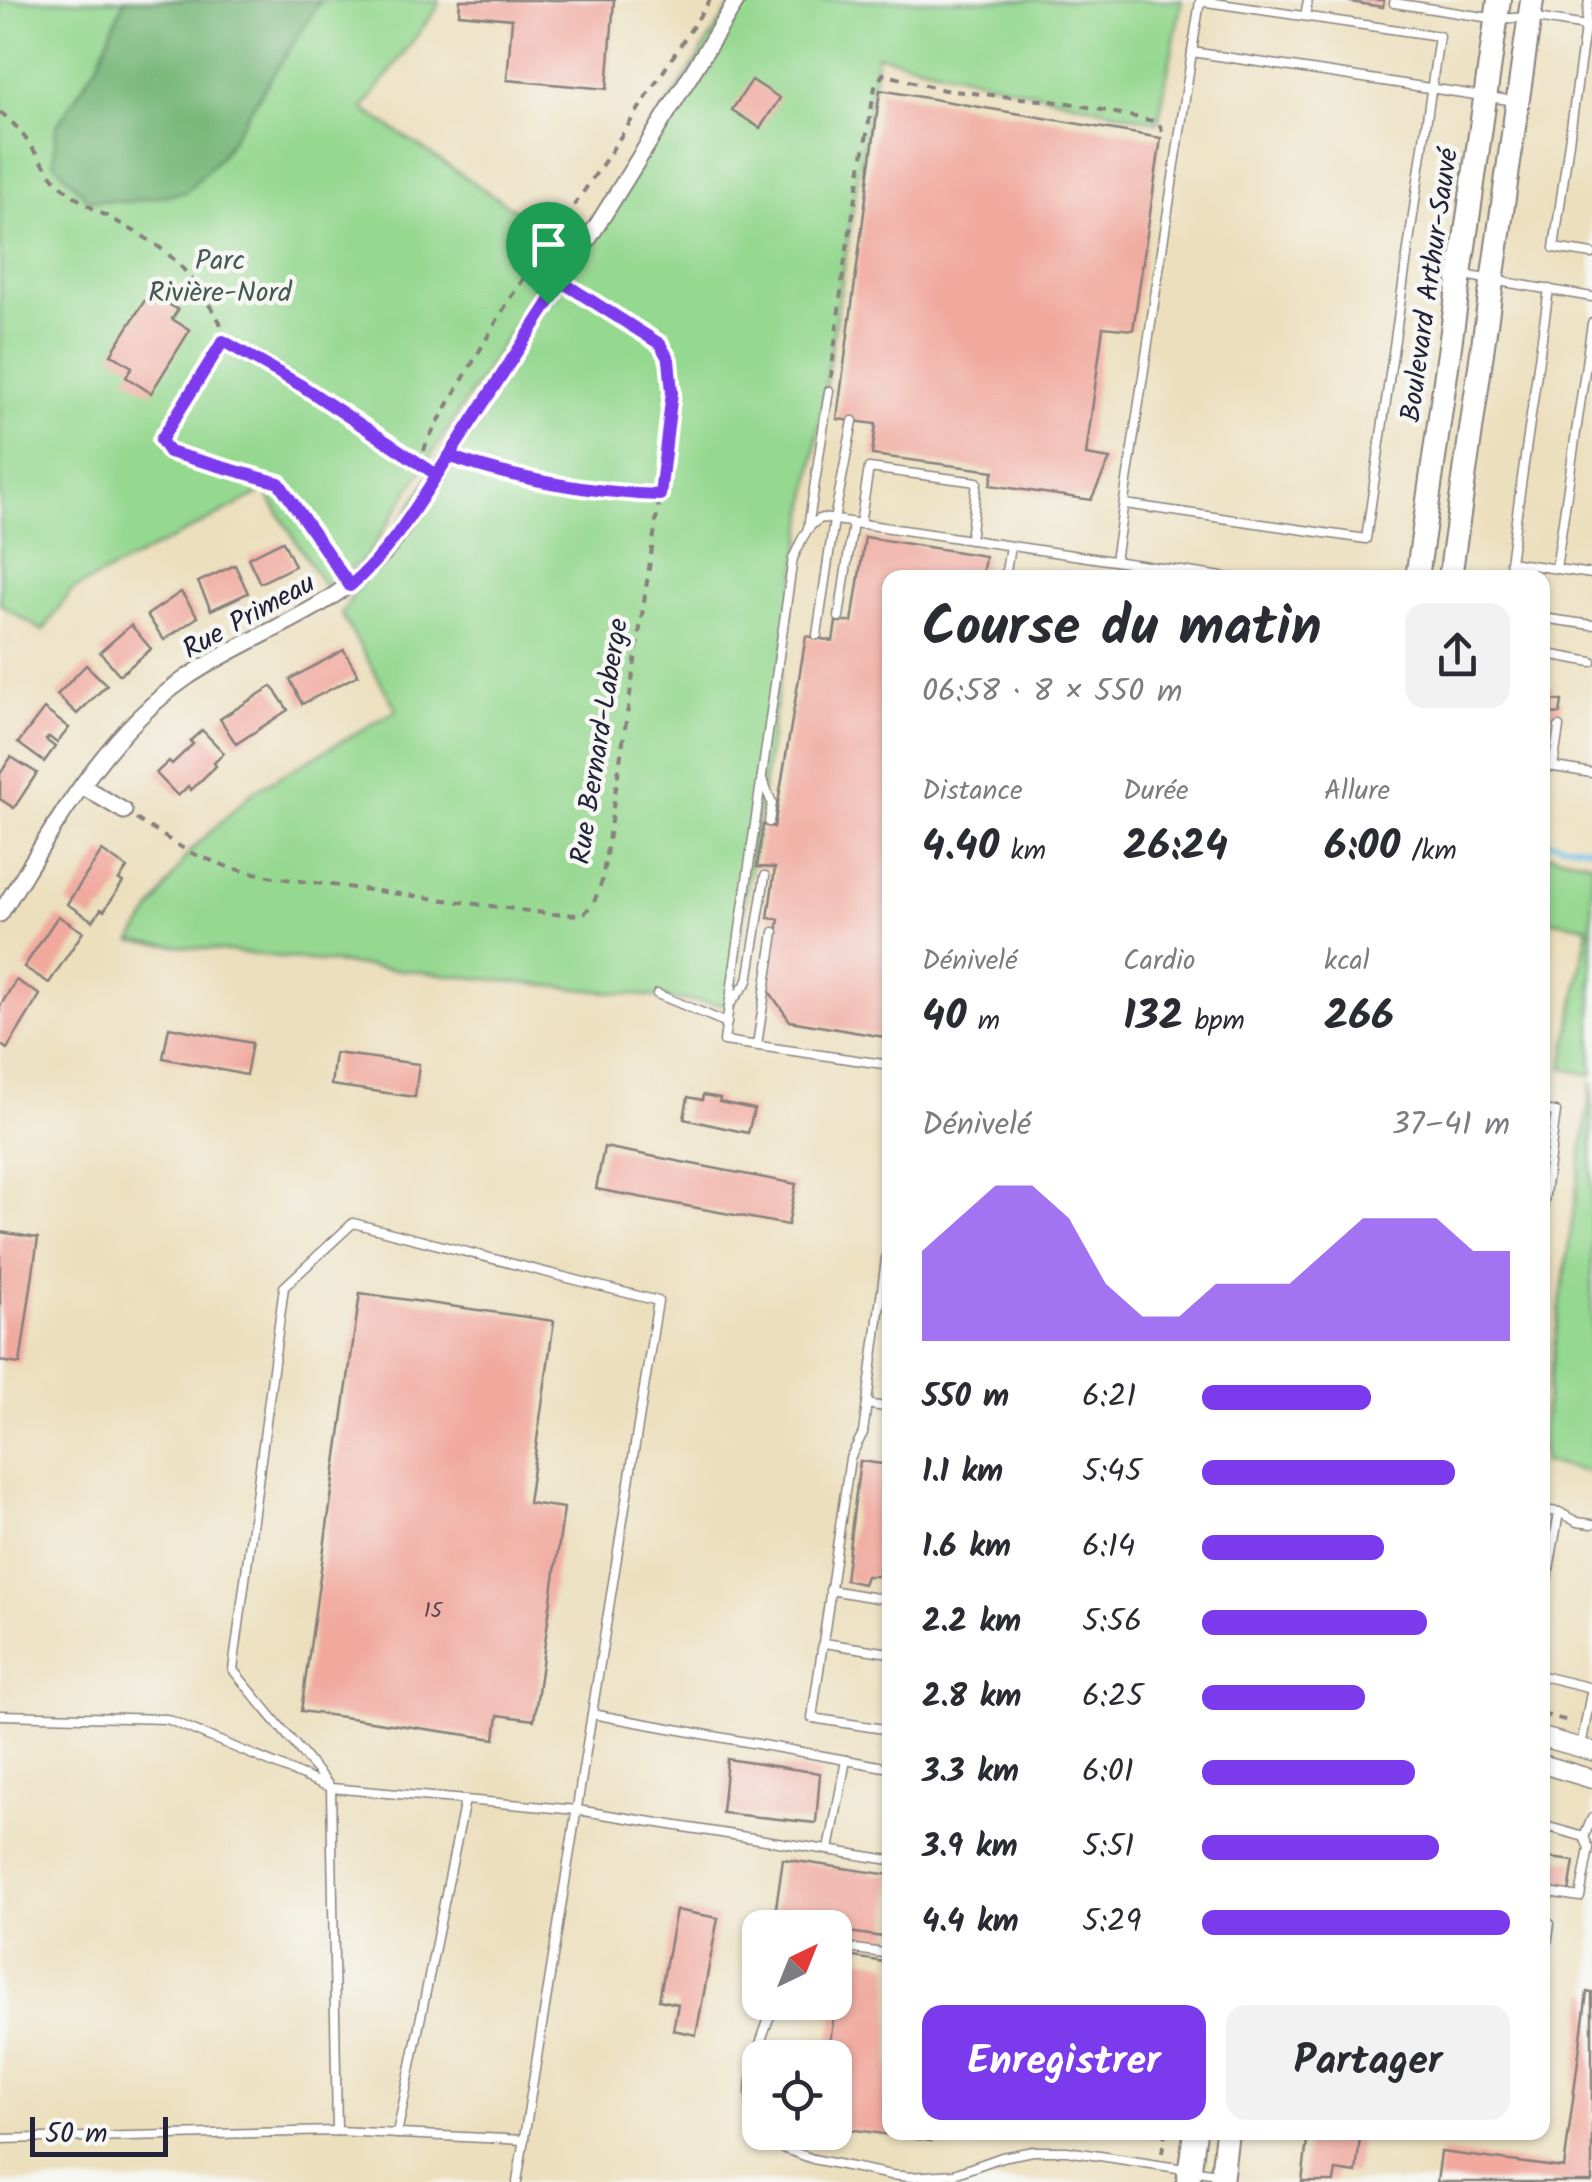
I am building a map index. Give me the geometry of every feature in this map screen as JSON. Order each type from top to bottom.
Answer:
[{"type":"main road","name":"Boulevard Arthur-Sauvé","points":[[1418,570],[1498,9]]},
{"type":"main road","points":[[1451,570],[1531,9]]},
{"type":"main road","points":[[1189,2176],[1194,2140]]},
{"type":"main road","points":[[1221,2178],[1226,2140]]},
{"type":"street","name":"Rue Primeau","points":[[0,914],[82,786],[128,728],[185,678],[350,586],[388,550],[562,282],[737,0]]},
{"type":"street","points":[[82,786],[124,812]]},
{"type":"street","points":[[1550,1739],[1587,1749]]},
{"type":"street","points":[[1550,1766],[1592,1779]]},
{"type":"lane","points":[[1115,561],[1200,0],[1438,36],[1366,539],[1125,504]]},
{"type":"lane","points":[[1305,16],[1308,0]]},
{"type":"lane","points":[[1588,0],[1588,26],[1554,248],[1592,254]]},
{"type":"lane","points":[[1394,3],[1531,9],[1588,26]]},
{"type":"lane","points":[[1192,52],[1518,102]]},
{"type":"lane","points":[[1460,275],[1592,297]]},
{"type":"lane","points":[[1548,289],[1510,562],[1592,574]]},
{"type":"lane","points":[[1556,569],[1592,324]]},
{"type":"lane","points":[[350,586],[279,483],[169,452],[161,440],[223,341],[302,386],[437,475]]},
{"type":"lane","points":[[829,391],[808,528],[793,558],[724,1040],[882,1063]]},
{"type":"lane","points":[[817,635],[852,421]]},
{"type":"lane","points":[[840,617],[870,468],[978,482],[970,540]]},
{"type":"lane","points":[[808,528],[817,520],[834,520],[1166,570]]},
{"type":"lane","points":[[1007,570],[1010,546]]},
{"type":"lane","points":[[1550,619],[1592,625]]},
{"type":"lane","points":[[1550,654],[1592,662]]},
{"type":"lane","points":[[1550,759],[1559,727]]},
{"type":"lane","points":[[1550,766],[1592,773]]},
{"type":"lane","points":[[761,777],[772,803],[769,822]]},
{"type":"lane","points":[[729,1005],[748,981],[765,876]]},
{"type":"lane","points":[[756,1045],[774,932]]},
{"type":"lane","points":[[657,994],[726,1023]]},
{"type":"lane","points":[[1550,1111],[1556,1112],[1550,1157]]},
{"type":"lane","points":[[337,2131],[331,1788],[233,1670],[284,1286],[353,1224],[658,1301],[518,2182]]},
{"type":"lane","points":[[882,1291],[863,1433],[850,1458],[812,1718],[882,1729]]},
{"type":"lane","points":[[867,1404],[882,1407]]},
{"type":"lane","points":[[1550,1511],[1592,1524]]},
{"type":"lane","points":[[1550,1549],[1559,1512]]},
{"type":"lane","points":[[830,1590],[882,1597]]},
{"type":"lane","points":[[824,1643],[882,1652]]},
{"type":"lane","points":[[1550,1678],[1592,1687],[1587,1749]]},
{"type":"lane","points":[[592,1714],[882,1767]]},
{"type":"lane","points":[[0,1715],[168,1719],[331,1788],[577,1810],[882,1859]]},
{"type":"lane","points":[[829,1850],[846,1760]]},
{"type":"lane","points":[[397,2134],[464,1800]]},
{"type":"lane","points":[[1550,1892],[1580,1896],[1589,1848],[1584,1836],[1592,1818]]},
{"type":"lane","points":[[1550,1827],[1584,1836]]},
{"type":"lane","points":[[852,1948],[882,1953]]},
{"type":"lane","points":[[0,2139],[337,2131],[524,2140]]},
{"type":"lane","points":[[788,2150],[812,2159],[891,2175],[954,2174],[1002,2157],[1033,2151],[1067,2151],[1160,2166],[1189,2176],[1221,2178]]},
{"type":"path","points":[[424,449],[508,300],[710,0]]},
{"type":"path","points":[[829,391],[847,247],[875,87],[883,74],[944,90],[1069,103],[1158,122],[1163,135]]},
{"type":"path","points":[[0,112],[14,122],[31,150],[60,184],[168,254],[194,282],[220,322],[223,341]]},
{"type":"path","name":"Rue Bernard-Laberge","points":[[124,812],[189,852],[231,868],[552,914],[583,915],[594,902],[602,881],[672,392],[669,360],[660,344],[562,282]]},
{"type":"path","points":[[449,456],[579,487],[660,495]]},
{"type":"path","points":[[1550,1716],[1574,1723]]},
{"type":"path","points":[[1160,2166],[1163,2140]]},
{"type":"green space","name":"Parc Rivière-Nord","points":[[0,0],[439,0],[363,109],[566,244],[366,558],[324,586],[265,491],[71,591],[43,631],[0,604]]},
{"type":"green space","points":[[124,0],[321,0],[221,156],[186,192],[130,202],[88,200],[54,162],[56,127],[99,61]]},
{"type":"green space","points":[[735,0],[1182,0],[1158,122],[877,55],[729,1005],[132,941],[189,852],[254,791],[397,710],[341,614]]},
{"type":"green space","points":[[1550,854],[1592,862],[1592,1075],[1563,1068],[1588,927],[1550,920]]},
{"type":"green space","points":[[1592,1082],[1592,1473],[1550,1464],[1550,1375]]},
{"type":"building","points":[[460,0],[614,0],[607,89],[507,80],[512,19],[459,14]]},
{"type":"building","points":[[1350,0],[1384,0],[1383,7]]},
{"type":"building","points":[[752,80],[780,98],[760,128],[732,110]]},
{"type":"building","points":[[880,90],[1161,138],[1133,330],[1103,327],[1086,455],[1110,459],[1091,500],[990,485],[994,471],[872,455],[876,424],[837,419]]},
{"type":"building","points":[[150,292],[178,310],[172,319],[190,330],[151,393],[126,377],[132,367],[111,354]]},
{"type":"building","points":[[865,537],[985,556],[983,570],[882,570],[882,1037],[790,1021],[769,991],[779,919],[768,918],[775,868],[757,867],[763,825],[774,827],[806,636],[833,641],[836,622],[852,622]]},
{"type":"building","points":[[283,541],[295,566],[260,583],[248,558]]},
{"type":"building","points":[[235,565],[248,593],[211,610],[198,582]]},
{"type":"building","points":[[181,592],[198,617],[164,640],[147,615]]},
{"type":"building","points":[[131,625],[151,649],[120,675],[100,652]]},
{"type":"building","points":[[344,650],[358,675],[302,704],[290,679]]},
{"type":"building","points":[[86,665],[107,685],[77,714],[57,695]]},
{"type":"building","points":[[272,686],[288,710],[236,744],[220,719]]},
{"type":"building","points":[[1550,686],[1551,700],[1562,701],[1560,714],[1550,713]]},
{"type":"building","points":[[44,709],[69,728],[57,743],[49,737],[46,740],[55,747],[44,762],[18,743]]},
{"type":"building","points":[[202,730],[224,753],[191,790],[188,786],[178,796],[156,773],[169,761],[172,764]]},
{"type":"building","points":[[11,757],[37,773],[14,808],[0,799],[0,774]]},
{"type":"building","points":[[102,851],[127,868],[119,880],[123,882],[93,921],[67,904]]},
{"type":"building","points":[[58,916],[83,932],[49,983],[24,967]]},
{"type":"building","points":[[16,980],[40,995],[7,1049],[0,1044],[0,1006]]},
{"type":"building","points":[[169,1027],[252,1043],[246,1075],[163,1058]]},
{"type":"building","points":[[335,1053],[419,1064],[415,1097],[331,1085]]},
{"type":"building","points":[[703,1095],[754,1109],[748,1133],[684,1119],[688,1097],[702,1100]]},
{"type":"building","points":[[604,1147],[796,1184],[788,1225],[596,1189]]},
{"type":"building","points":[[0,1232],[38,1238],[20,1364],[0,1361]]},
{"type":"building","points":[[360,1293],[554,1321],[528,1503],[564,1508],[534,1720],[498,1715],[495,1739],[301,1711]]},
{"type":"building","points":[[860,1461],[882,1464],[882,1572],[866,1576],[863,1584],[845,1580]]},
{"type":"building","points":[[727,1759],[820,1773],[816,1823],[722,1813]]},
{"type":"building","points":[[1550,1858],[1574,1861],[1569,1892],[1550,1889]]},
{"type":"building","points":[[783,1859],[882,1874],[882,1937],[852,1932],[852,1910],[776,1910]]},
{"type":"building","points":[[676,1910],[718,1918],[696,2035],[673,2030],[678,2004],[659,2000]]},
{"type":"building","points":[[852,1957],[882,1962],[882,2134],[852,2129],[852,2040],[830,2040],[833,2020],[852,2020]]},
{"type":"building","points":[[1587,1992],[1592,1993],[1592,2182],[1437,2182],[1441,2152],[1564,2168]]},
{"type":"building","points":[[1307,2140],[1360,2140],[1356,2173],[1336,2170],[1334,2182],[1302,2182]]},
{"type":"waterway","points":[[1550,842],[1592,848]]},
{"type":"route","points":[[548,304],[449,456],[437,475],[388,550],[350,586],[279,483],[169,452],[161,440],[223,341],[302,386],[437,475],[449,456],[579,487],[660,495],[672,392],[669,360],[660,344],[562,282],[548,304]]}]
